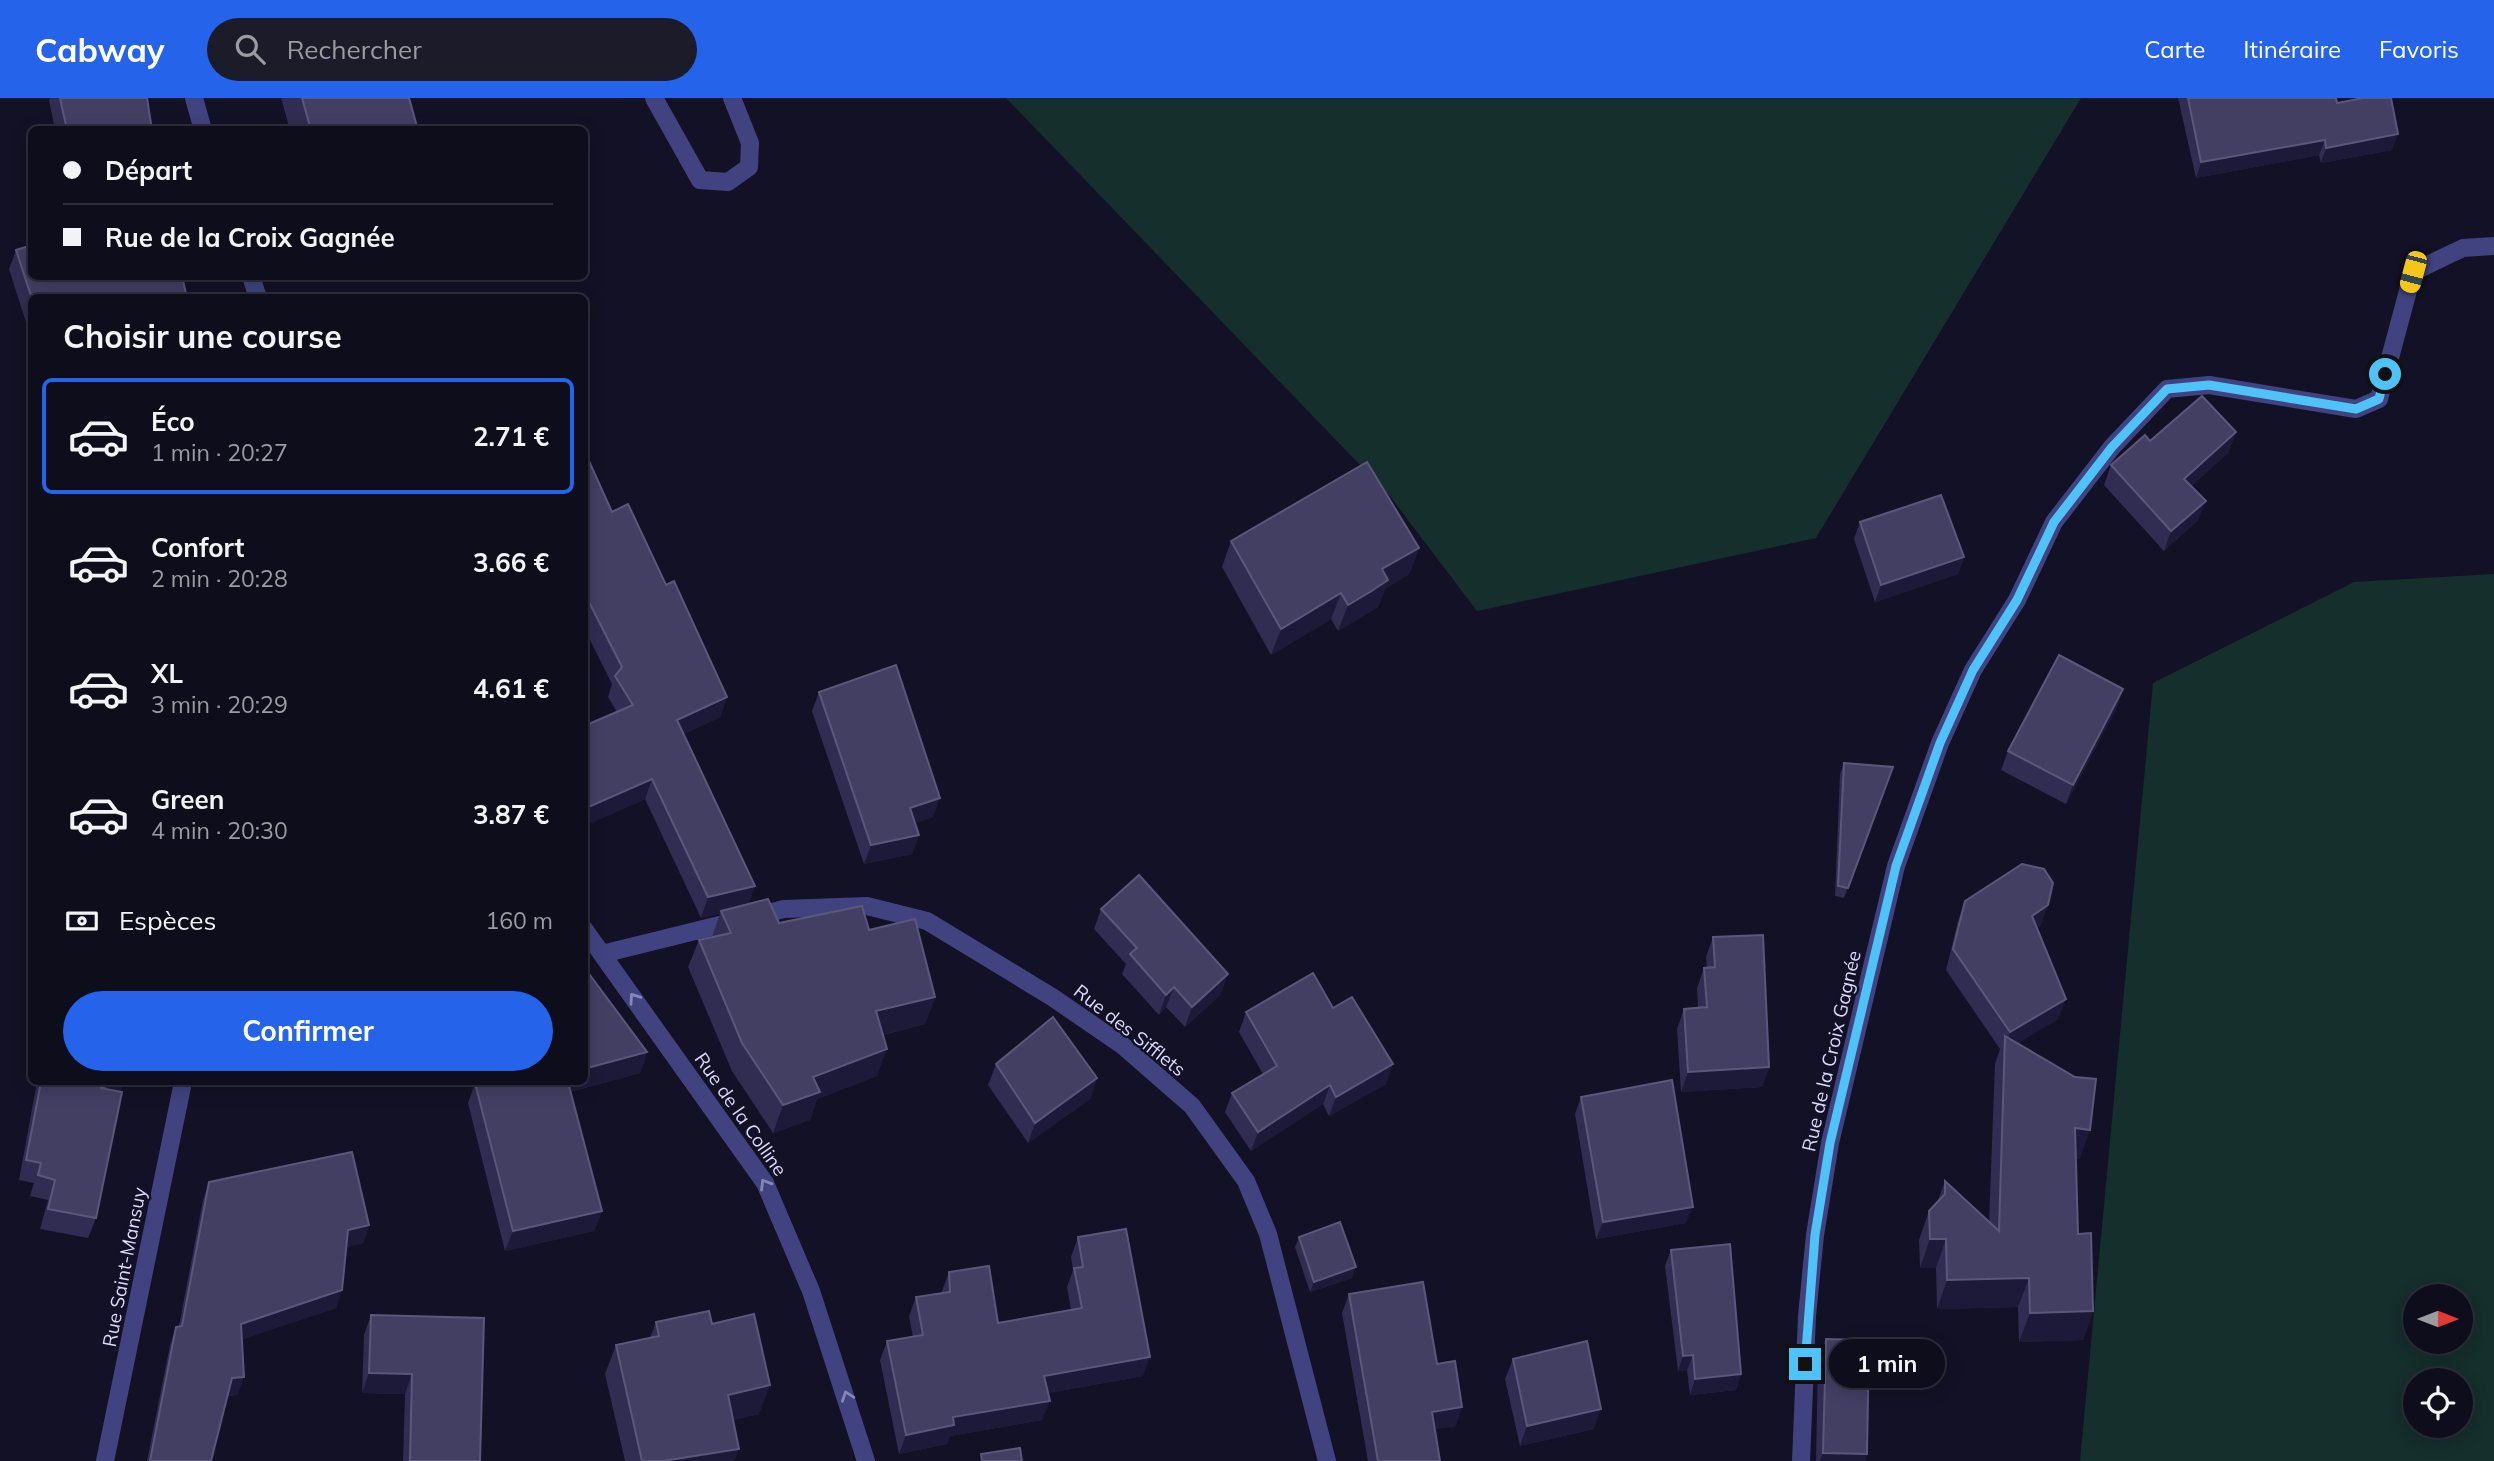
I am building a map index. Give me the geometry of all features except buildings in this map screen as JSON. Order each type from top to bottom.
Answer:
[{"type":"street","points":[[194,98],[202,126]]},
{"type":"street","points":[[654,98],[700,180],[728,182],[749,167],[750,144],[732,98]]},
{"type":"street","name":"Rue de la Croix Gagnée","points":[[1801,1461],[1813,1249],[1830,1143],[1896,866],[1940,743],[1973,670],[2017,600],[2054,522],[2112,447],[2167,389],[2209,385],[2356,409],[2379,399],[2413,272],[2463,248],[2494,246]]},
{"type":"street","name":"Rue des Sifflets","points":[[603,954],[783,909],[867,906],[927,921],[1052,997],[1122,1045],[1192,1106],[1246,1181],[1268,1234],[1327,1461]]},
{"type":"street","name":"Rue de la Colline","points":[[588,934],[765,1182],[811,1291],[866,1461]]},
{"type":"street","name":"Rue Saint-Mansuy","points":[[105,1461],[182,1085]]},
{"type":"green space","points":[[1006,98],[2081,98],[1816,538],[1477,611],[1389,495]]},
{"type":"green space","points":[[2494,574],[2494,1461],[2080,1461],[2153,683],[2354,582]]},
{"type":"route","points":[[1805,1364],[1815,1235],[1830,1143],[1896,866],[1940,743],[1973,670],[2017,600],[2054,522],[2112,447],[2167,389],[2209,385],[2356,409],[2379,399],[2385,374]]}]
